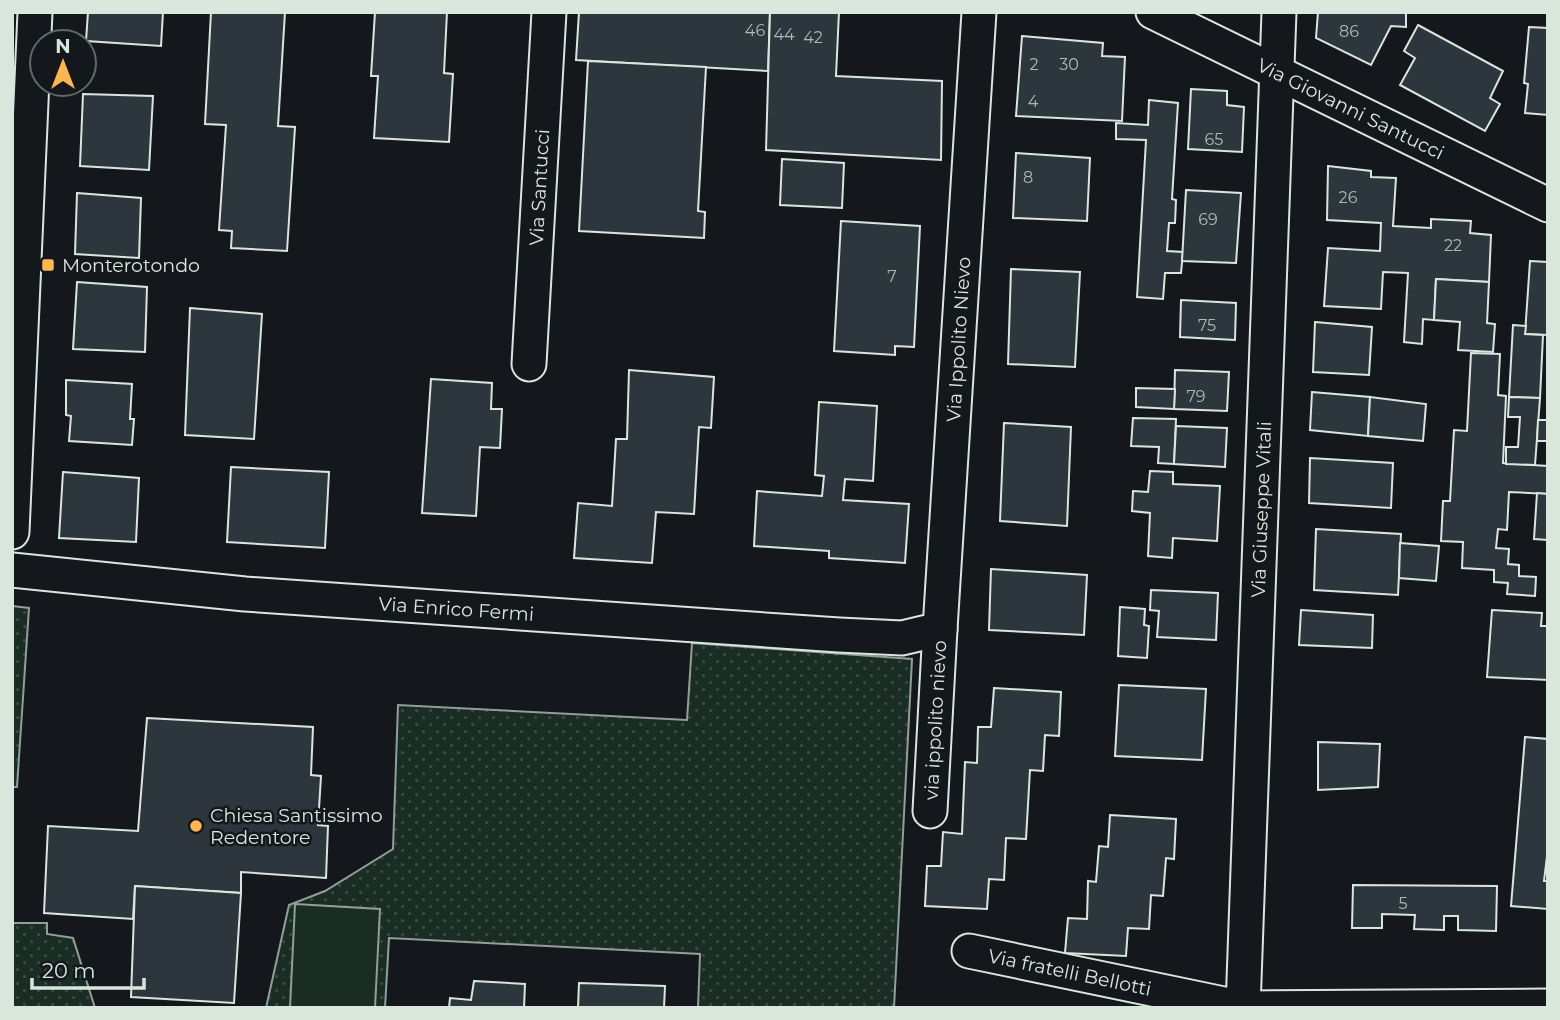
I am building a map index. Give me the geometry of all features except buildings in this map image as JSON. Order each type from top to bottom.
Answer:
[{"type":"street","points":[[12,532],[35,12]]},
{"type":"street","name":"Via Santucci","points":[[529,364],[549,12]]},
{"type":"street","name":"Via Ippolito Nievo","points":[[902,638],[940,629],[979,12]]},
{"type":"street","name":"Via Giovanni Santucci","points":[[1153,12],[1548,205]]},
{"type":"street","name":"Via Giuseppe Vitali","points":[[1243,1008],[1279,12]]},
{"type":"street","name":"Via Enrico Fermi","points":[[12,570],[245,594],[902,638]]},
{"type":"street","name":"via ippolito nievo","points":[[930,811],[940,629]]},
{"type":"street","name":"Via fratelli Bellotti","points":[[970,951],[1243,1008],[1548,1006]]},
{"type":"green space","points":[[12,606],[29,608],[17,787],[12,787]]},
{"type":"green space","points":[[692,643],[912,659],[894,1008],[698,1008],[700,954],[389,938],[385,1008],[266,1008],[289,905],[325,891],[393,849],[398,705],[687,720]]},
{"type":"green space","points":[[295,904],[380,909],[375,1008],[290,1008]]},
{"type":"green space","points":[[12,923],[47,923],[47,934],[73,938],[95,1008],[12,1008]]},
{"type":"place","name":"Monterotondo","points":[[48,265]]},
{"type":"place","name":"Chiesa Santissimo Redentore","points":[[196,826]]}]
